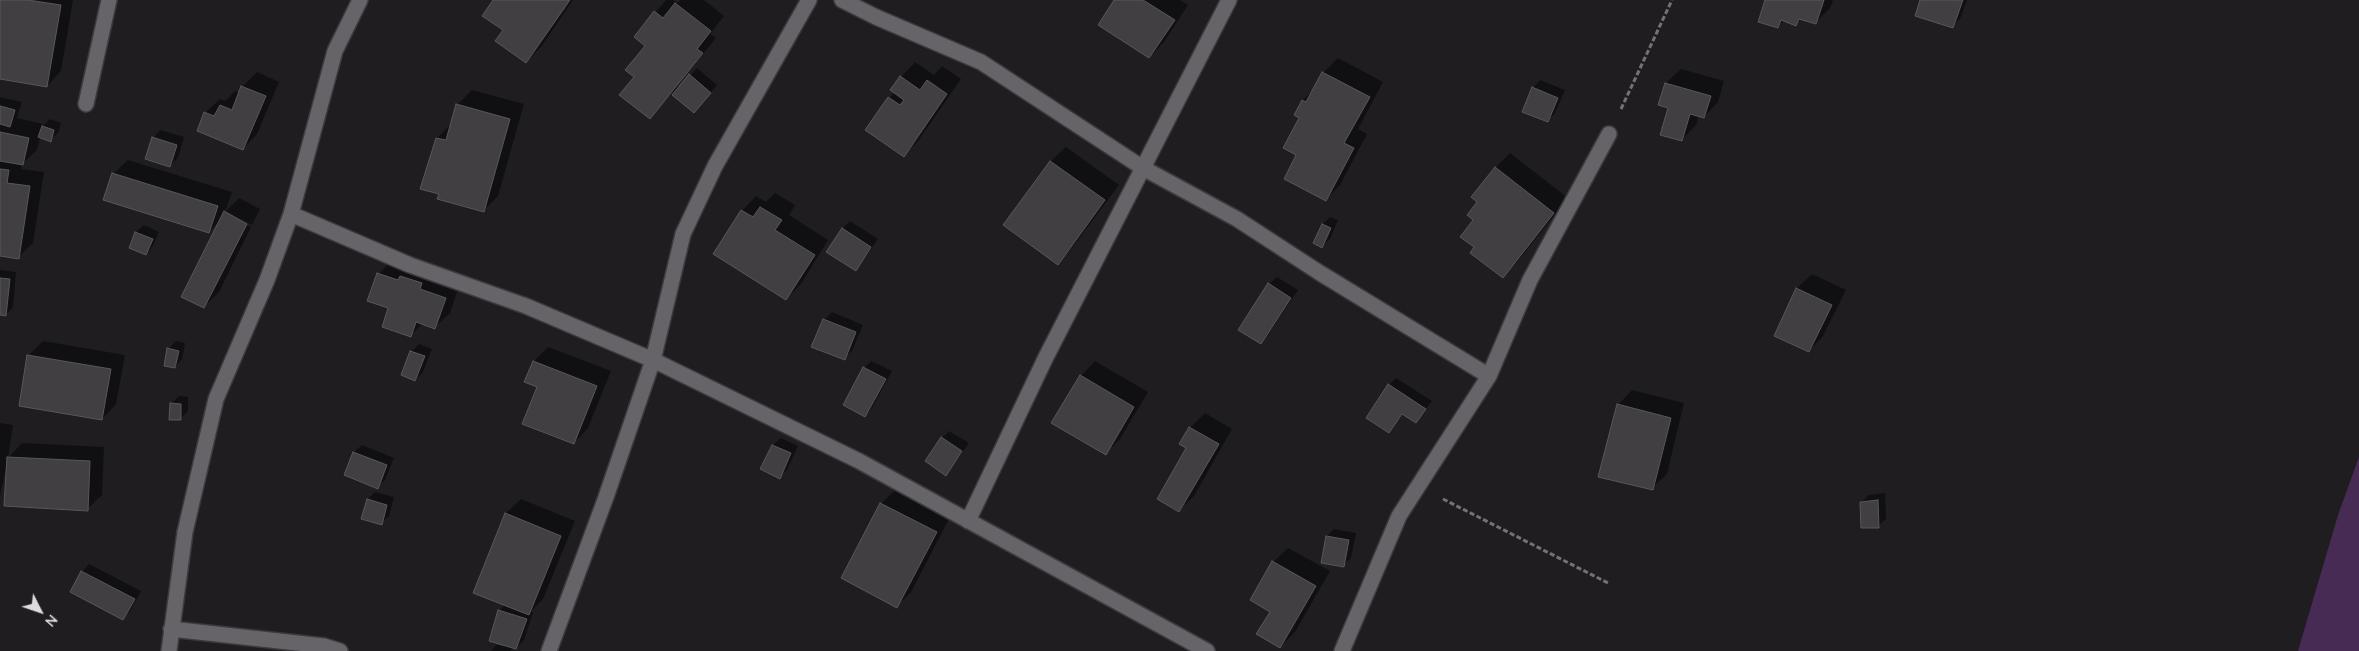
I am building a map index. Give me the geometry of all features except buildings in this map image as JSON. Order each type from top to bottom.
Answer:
[{"type":"street","points":[[86,104],[109,0]]},
{"type":"street","points":[[169,651],[185,532],[216,399],[267,280],[291,214],[335,51],[360,0]]},
{"type":"street","points":[[549,651],[606,497],[653,360],[683,234],[715,166],[809,0]]},
{"type":"street","points":[[842,0],[876,17],[982,62],[1143,168],[1237,219],[1320,273],[1489,376]]},
{"type":"street","points":[[968,521],[1045,360],[1229,0]]},
{"type":"street","points":[[1342,651],[1398,516],[1489,376],[1530,280],[1609,134]]},
{"type":"street","points":[[291,214],[410,265],[526,306],[653,360],[859,461],[1207,651]]},
{"type":"street","points":[[171,629],[324,646],[340,651]]},
{"type":"path","points":[[1609,134],[1672,0]]},
{"type":"path","points":[[1418,486],[1608,584]]},
{"type":"shaded area","points":[[2359,457],[2359,651],[2298,651],[2338,515]]}]
